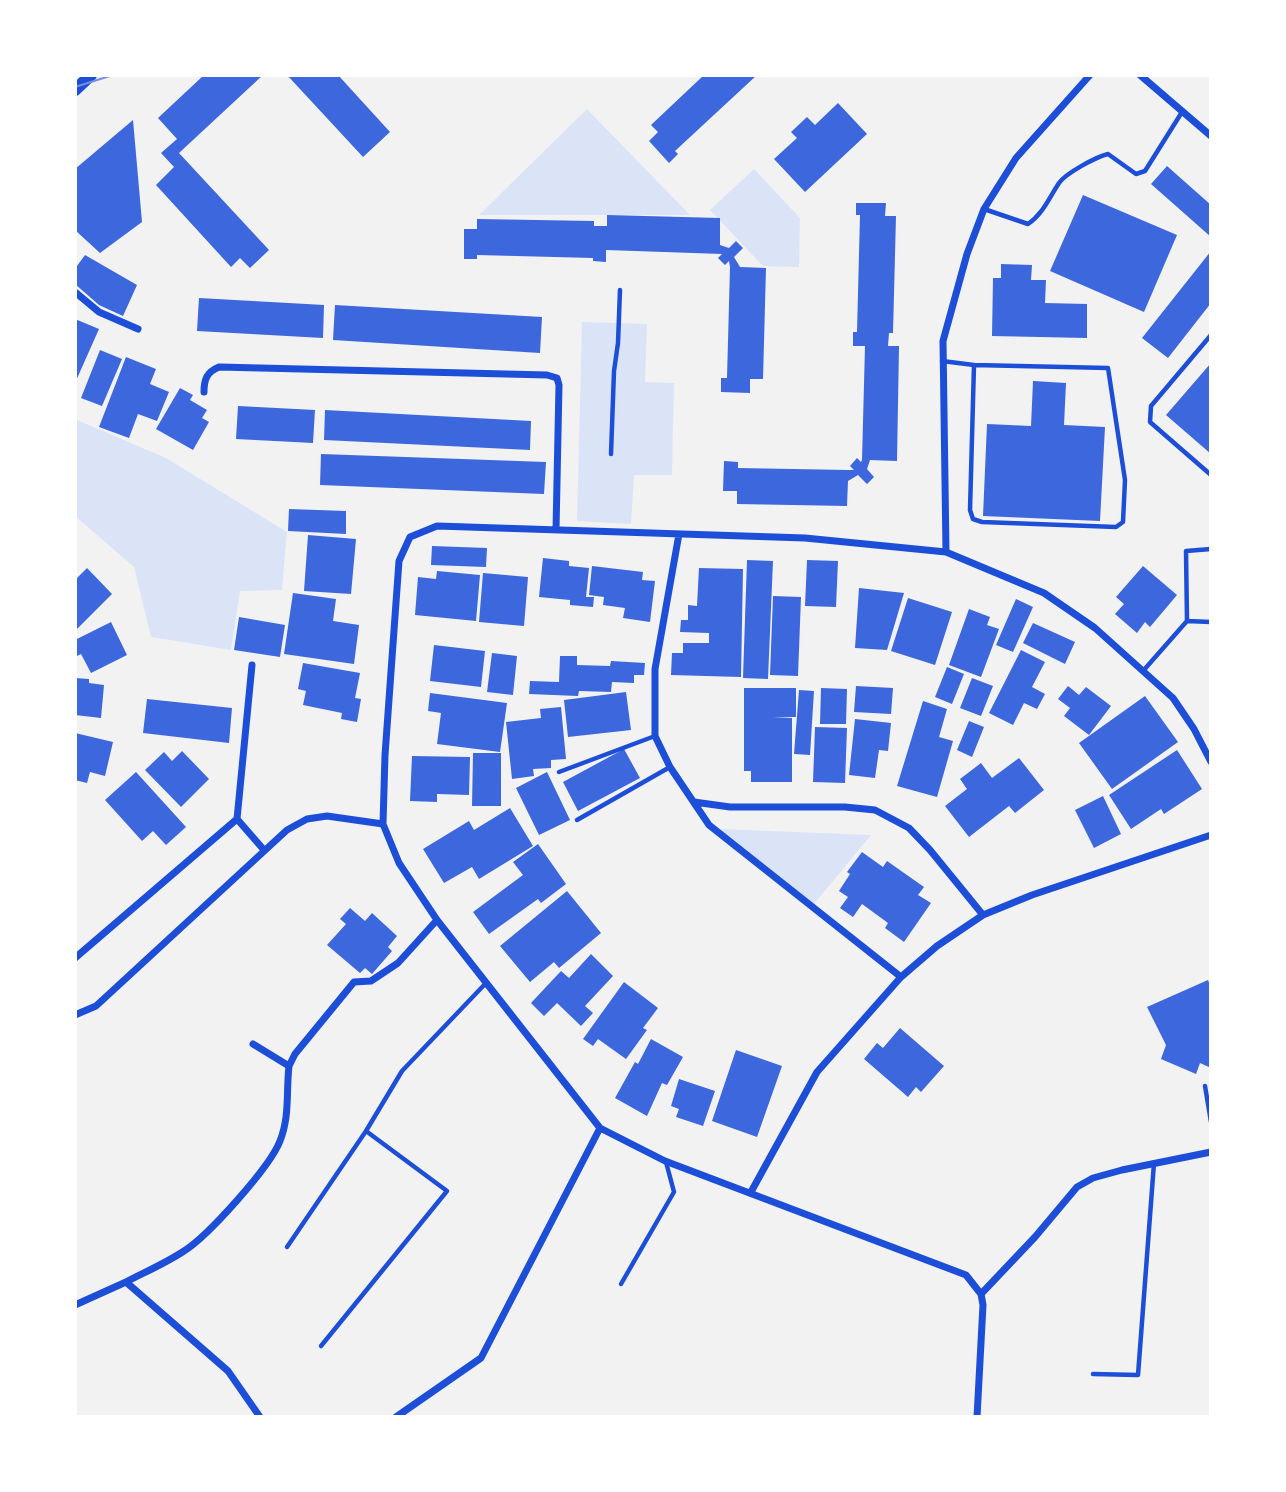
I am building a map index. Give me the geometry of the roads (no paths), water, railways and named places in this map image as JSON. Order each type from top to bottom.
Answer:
[{"type":"main road","points":[[75,90],[91,75]]},
{"type":"street","points":[[946,552],[943,341],[967,254],[984,209],[1023,149],[1090,75]]},
{"type":"street","points":[[1140,75],[1210,133]]},
{"type":"street","points":[[75,292],[99,312],[138,329]]},
{"type":"street","points":[[204,392],[204,381],[208,374],[219,367],[547,375],[556,378],[559,385],[556,530]]},
{"type":"street","points":[[977,1417],[983,1305],[981,1294],[973,1281],[959,1271],[665,1161],[600,1128],[437,920],[399,863],[383,824],[384,755],[399,561],[410,537],[436,526],[805,538],[946,552],[1044,593],[1095,628],[1173,698],[1194,729],[1211,762]]},
{"type":"street","points":[[679,534],[655,669],[654,736],[670,767],[709,825],[901,976]]},
{"type":"street","points":[[75,958],[237,819],[252,665]]},
{"type":"street","points":[[694,802],[730,807],[845,807],[875,810],[909,828],[983,915]]},
{"type":"street","points":[[75,1015],[96,1006],[287,830],[307,819],[327,816],[383,824]]},
{"type":"street","points":[[237,819],[264,850]]},
{"type":"street","points":[[751,1192],[817,1072],[901,976],[937,946],[983,915],[1032,895],[1211,835]]},
{"type":"street","points":[[75,1305],[127,1282],[186,1250],[230,1209],[279,1143],[288,1112],[289,1066],[295,1054],[354,982],[371,981],[398,963],[437,920]]},
{"type":"street","points":[[253,1044],[289,1066]]},
{"type":"street","points":[[396,1417],[481,1358],[600,1128]]},
{"type":"street","points":[[981,1294],[1035,1237],[1077,1186],[1103,1175],[1211,1152]]},
{"type":"street","points":[[127,1282],[228,1371],[260,1417]]},
{"type":"lane","points":[[984,209],[1028,224],[1037,218],[1062,180],[1100,156],[1108,154],[1136,174],[1145,171],[1182,112]]},
{"type":"lane","points":[[611,454],[620,290]]},
{"type":"lane","points":[[1211,335],[1151,406],[1150,422],[1211,475]]},
{"type":"lane","points":[[942,361],[974,365],[1108,369],[1125,480],[1124,522],[1116,527],[982,522],[974,519],[970,510],[974,365]]},
{"type":"lane","points":[[1143,671],[1187,621],[1186,551],[1211,549]]},
{"type":"lane","points":[[1187,621],[1211,622]]},
{"type":"lane","points":[[559,772],[654,736]]},
{"type":"lane","points":[[577,820],[670,767]]},
{"type":"lane","points":[[288,1247],[366,1131],[402,1071],[486,983]]},
{"type":"lane","points":[[1205,1086],[1211,1122]]},
{"type":"lane","points":[[320,1346],[447,1191],[366,1131]]},
{"type":"lane","points":[[621,1284],[674,1192],[665,1161]]},
{"type":"lane","points":[[1093,1374],[1138,1375],[1154,1163]]},
{"type":"tram line","points":[[75,87],[113,75]]}]
